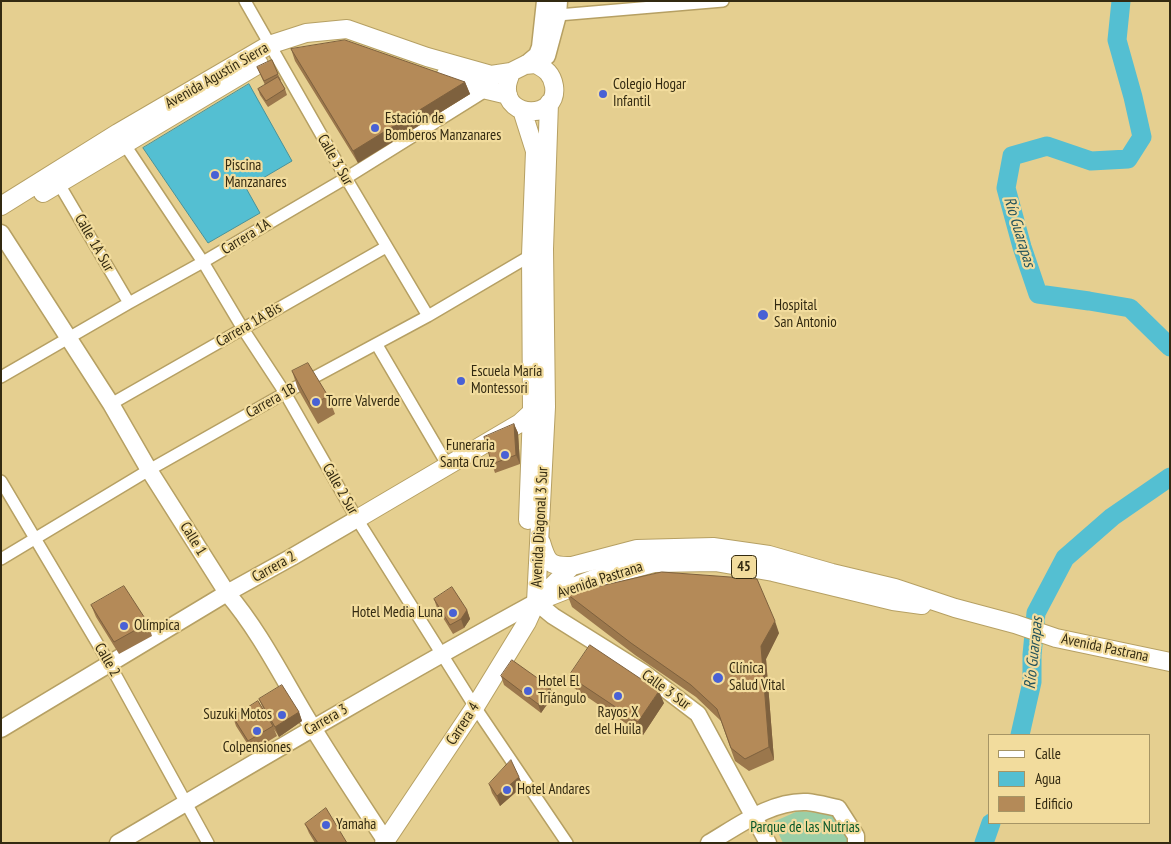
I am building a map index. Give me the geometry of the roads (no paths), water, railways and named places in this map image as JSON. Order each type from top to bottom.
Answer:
[{"type":"main road","points":[[518,68],[535,64],[544,68],[553,78],[555,91],[549,103],[542,110],[532,112],[522,110],[514,105],[508,94],[507,86],[518,68],[537,55],[540,47],[545,1]]},
{"type":"main road","points":[[544,68],[558,8]]},
{"type":"main road","name":"Avenida Agustín Sierra","points":[[1,206],[306,32],[347,29],[427,57],[491,75],[518,68]]},
{"type":"main road","name":"Avenida Agustín Sierra","points":[[272,50],[310,43],[350,44],[487,90],[508,94]]},
{"type":"main road","name":"Avenida Diagonal 3 Sur","points":[[537,252],[549,103]]},
{"type":"main road","name":"Avenida Diagonal 3 Sur","points":[[522,110],[535,151],[539,409],[539,536],[536,602]]},
{"type":"main road","name":"Avenida Agustín Sierra","points":[[1,217],[59,184],[121,139]]},
{"type":"main road","name":"Calle 1","points":[[1,233],[111,404],[149,470],[227,593],[241,609],[266,648],[313,728],[385,842]]},
{"type":"main road","name":"Avenida Diagonal 3 Sur","points":[[536,602],[529,596],[527,588],[539,409]]},
{"type":"main road","name":"Carrera 2","points":[[1,729],[227,593],[448,466],[520,423],[539,409]]},
{"type":"main road","points":[[539,536],[545,557],[550,564],[564,567],[572,566]]},
{"type":"main road","name":"Avenida Pastrana","points":[[536,602],[572,566],[638,549],[713,547],[769,555],[895,588],[1056,638],[1170,662]]},
{"type":"main road","name":"Avenida Pastrana","points":[[536,602],[594,579],[654,563],[715,562],[774,572],[893,601],[955,608]]},
{"type":"main road","name":"Carrera 3","points":[[118,843],[313,728],[536,602]]},
{"type":"main road","name":"Carrera 4","points":[[385,842],[475,707],[527,622],[536,602]]},
{"type":"main road","name":"Calle 3 Sur","points":[[536,602],[553,616],[644,673],[698,714],[768,843]]},
{"type":"main road","points":[[709,843],[781,804],[808,802],[838,808],[856,836],[856,843]]},
{"type":"street","points":[[558,8],[723,1]]},
{"type":"street","name":"Calle 3 Sur","points":[[250,4],[272,50],[428,316]]},
{"type":"street","name":"Carrera 1A","points":[[1,377],[346,178],[487,90]]},
{"type":"street","name":"Calle 2 Sur","points":[[121,139],[203,262],[243,329],[285,393],[356,518],[475,707],[567,843]]},
{"type":"street","name":"Calle 1A Sur","points":[[59,184],[129,303]]},
{"type":"street","name":"Carrera 1A Bis","points":[[111,404],[386,247]]},
{"type":"street","name":"Carrera 1B","points":[[1,559],[149,470],[285,393],[377,345],[537,252]]},
{"type":"street","points":[[377,345],[448,466]]},
{"type":"street","name":"Calle 2","points":[[1,481],[109,663],[208,843]]},
{"type":"water","name":"Piscina Manzanares","points":[[249,84],[292,161],[246,188],[260,213],[208,243],[143,148]]},
{"type":"waterway","name":"Río Guarapas","points":[[1121,1],[1117,40],[1142,137],[1128,159],[1091,161],[1047,146],[1012,156],[1006,188],[1022,247],[1038,294],[1130,308],[1170,347]]},
{"type":"waterway","name":"Río Guarapas","points":[[1020,734],[1032,682],[1032,655],[1036,613],[1065,558],[1112,517],[1170,477]]},
{"type":"waterway","name":"Río Guarapas","points":[[984,843],[991,824]]},
{"type":"place","name":"Colegio Hogar Infantil","points":[[603,94]]},
{"type":"place","name":"Estación de Bomberos Manzanares","points":[[375,128]]},
{"type":"place","name":"Piscina Manzanares","points":[[215,175]]},
{"type":"place","name":"Hospital San Antonio","points":[[763,315]]},
{"type":"place","name":"Escuela María Montessori","points":[[461,381]]},
{"type":"place","name":"Torre Valverde","points":[[316,402]]},
{"type":"place","name":"Funeraria Santa Cruz","points":[[505,455]]},
{"type":"place","name":"Hotel Media Luna","points":[[453,613]]},
{"type":"place","name":"Olímpica","points":[[124,626]]},
{"type":"place","name":"Clínica Salud Vital","points":[[718,678]]},
{"type":"place","name":"Hotel El Triángulo","points":[[528,691]]},
{"type":"place","name":"Rayos X del Huila","points":[[618,696]]},
{"type":"place","name":"Suzuki Motos","points":[[282,715]]},
{"type":"place","name":"Colpensiones","points":[[257,731]]},
{"type":"place","name":"Hotel Andares","points":[[507,790]]},
{"type":"place","name":"Yamaha","points":[[326,825]]},
{"type":"park label","name":"Parque de las Nutrias","points":[[805,828]]}]
